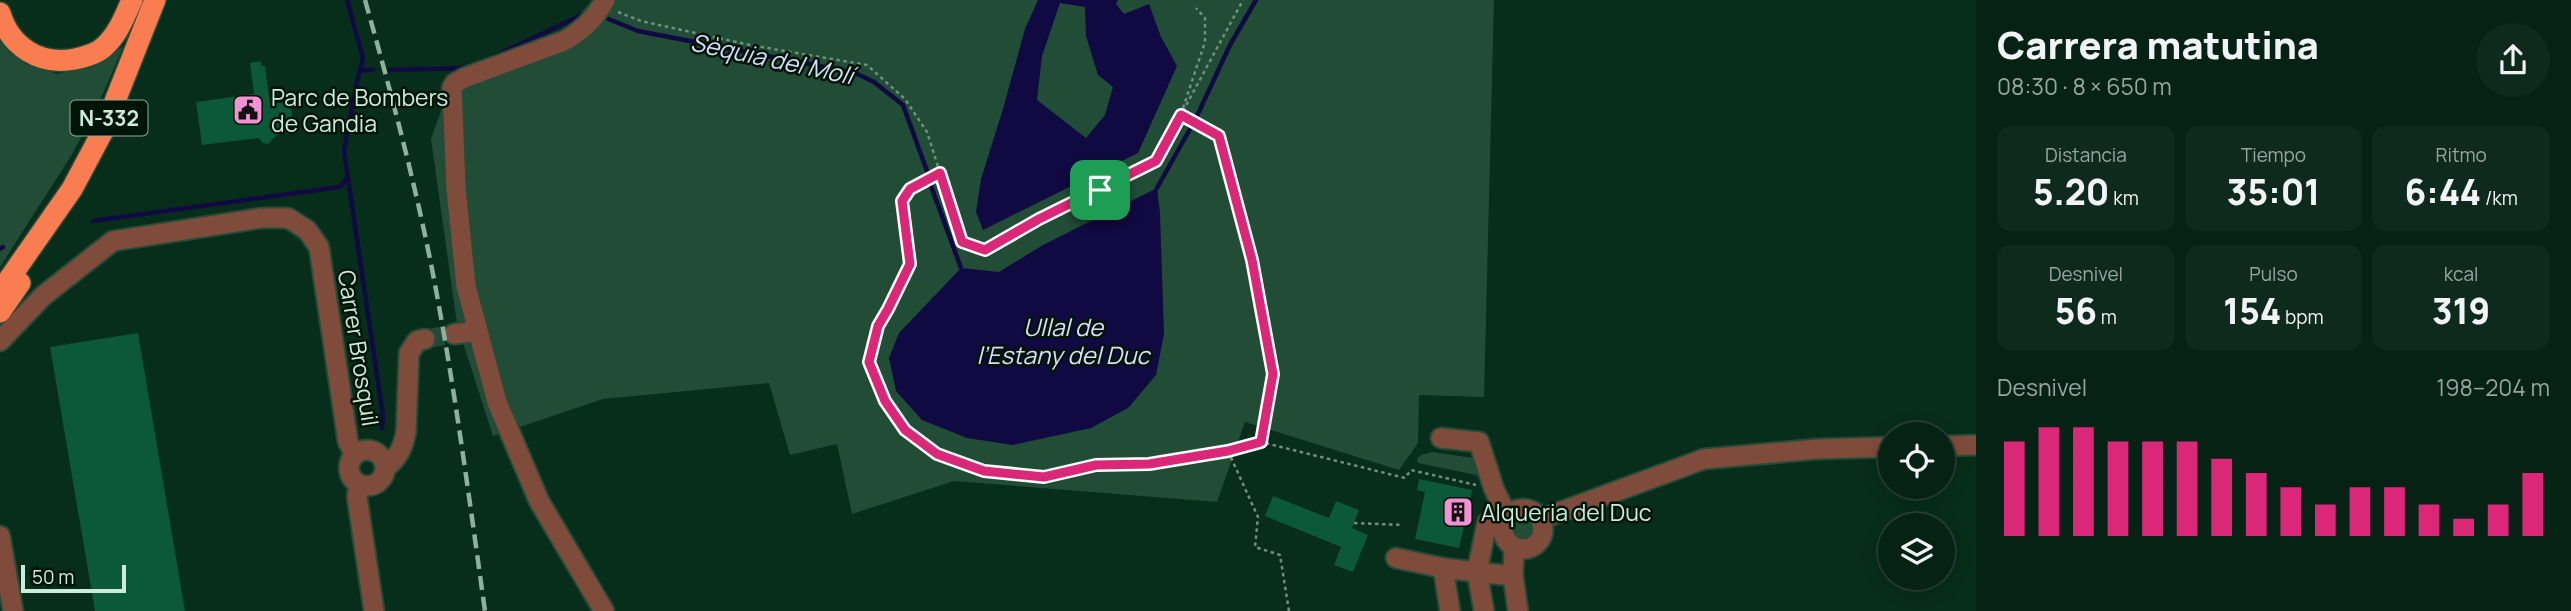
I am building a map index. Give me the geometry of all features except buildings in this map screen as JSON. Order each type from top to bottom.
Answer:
[{"type":"highway","points":[[0,13],[4,27],[29,53],[42,59],[71,60],[88,57],[103,48],[117,31],[132,0]]},
{"type":"highway","name":"N-332","points":[[0,292],[47,228],[104,130],[155,0]]},
{"type":"highway","points":[[0,312],[18,287],[47,228]]},
{"type":"street","points":[[604,3],[588,25],[564,41],[464,78],[452,88],[456,188],[463,266],[477,331],[497,402],[539,501],[604,611]]},
{"type":"street","name":"Carrer Brosquil","points":[[0,341],[43,296],[113,241],[261,218],[288,218],[307,230],[319,247],[348,442],[355,454]]},
{"type":"street","points":[[454,334],[477,331]]},
{"type":"street","points":[[385,468],[393,462],[404,445],[409,353],[417,341],[425,339]]},
{"type":"street","points":[[1441,439],[1479,442],[1505,520],[1504,537],[1514,547],[1527,549],[1538,542],[1543,531],[1541,519],[1525,508],[1518,509],[1505,520],[1487,523],[1477,572],[1484,611]]},
{"type":"street","points":[[1955,446],[1976,445]]},
{"type":"street","points":[[1541,519],[1704,459],[1818,449],[1878,447]]},
{"type":"street","points":[[366,450],[382,458],[385,468],[376,484],[359,485],[354,482],[349,471],[351,459],[355,454],[366,450]]},
{"type":"street","points":[[359,485],[358,497],[374,611]]},
{"type":"street","points":[[0,536],[12,611]]},
{"type":"street","points":[[1514,547],[1513,576],[1518,611]]},
{"type":"street","points":[[1396,558],[1443,568],[1513,576]]},
{"type":"street","points":[[1443,568],[1450,611]]},
{"type":"path","points":[[604,3],[641,21],[750,45],[867,65],[905,99],[927,132],[962,242],[985,250],[1039,219],[1156,161],[1242,0]]},
{"type":"path","points":[[1181,115],[1205,42],[1205,18],[1196,8]]},
{"type":"path","points":[[1181,115],[1219,136],[1252,260],[1273,374],[1261,442]]},
{"type":"path","points":[[940,173],[910,189],[902,201],[910,264],[878,326],[869,362],[885,401],[905,430],[937,454],[984,471],[1044,477],[1096,465],[1149,464],[1228,451],[1261,442],[1405,478],[1411,470],[1494,489]]},
{"type":"path","points":[[1228,451],[1258,517],[1255,547],[1280,555],[1289,611]]},
{"type":"path","points":[[1354,523],[1403,525]]},
{"type":"green space","name":"Ullal de l’Estany del Duc","points":[[592,0],[1494,0],[1484,397],[1419,395],[1418,443],[1399,470],[1245,422],[1217,502],[954,481],[852,514],[837,444],[790,455],[769,383],[603,399],[493,436],[457,324],[431,139],[451,83],[560,38]]},
{"type":"green space","points":[[0,40],[10,53],[28,65],[58,74],[87,67],[123,47],[96,110],[71,156],[0,267]]},
{"type":"green space","points":[[1432,452],[1480,459],[1484,479],[1418,463],[1417,459],[1421,455]]},
{"type":"green space","points":[[1523,520],[1530,523],[1533,530],[1530,537],[1523,540],[1516,537],[1513,530],[1516,523]]},
{"type":"water","points":[[1038,0],[1118,0],[1116,4],[1124,14],[1149,4],[1161,37],[1177,66],[1138,153],[983,230],[976,212],[981,179],[1025,29]],"holes":[[[1060,3],[1085,7],[1086,36],[1098,75],[1113,87],[1105,115],[1086,138],[1037,100],[1042,56]]]},
{"type":"water","name":"Ullal de l’Estany del Duc","points":[[1157,188],[1164,334],[1156,375],[1128,408],[1091,428],[1013,445],[967,438],[922,420],[896,391],[889,358],[899,333],[961,268],[999,272],[1043,245]]},
{"type":"waterway","points":[[347,0],[363,58],[344,151],[383,416],[382,428]]},
{"type":"waterway","name":"Sèquia del Molí","points":[[1197,116],[1230,45],[1256,0]]},
{"type":"waterway","name":"Sèquia del Molí","points":[[493,57],[586,13]]},
{"type":"waterway","name":"Sèquia del Molí","points":[[606,18],[638,31],[855,73],[874,82],[903,105],[927,171]]},
{"type":"waterway","name":"Sèquia del Molí","points":[[389,70],[465,68]]},
{"type":"waterway","name":"Sèquia del Molí","points":[[360,70],[373,70]]},
{"type":"waterway","name":"Sèquia del Molí","points":[[1157,188],[1190,129]]},
{"type":"waterway","points":[[93,221],[340,187],[348,177]]},
{"type":"waterway","name":"Sèquia del Molí","points":[[931,186],[961,268]]},
{"type":"tunnel","points":[[425,339],[454,334]]},
{"type":"railway","points":[[365,0],[401,134],[432,269],[454,397],[485,611]]},
{"type":"place","name":"Parc de Bombers de Gandia","points":[[248,110]]},
{"type":"place","name":"Alqueria del Duc","points":[[1458,512]]},
{"type":"route","points":[[1181,115],[1219,136],[1252,260],[1273,374],[1261,442],[1228,451],[1149,464],[1096,465],[1044,477],[984,471],[937,454],[905,430],[885,401],[869,362],[878,326],[910,264],[902,201],[910,189],[940,173],[962,242],[985,250],[1039,219],[1100,190],[1156,161],[1181,115]]}]
